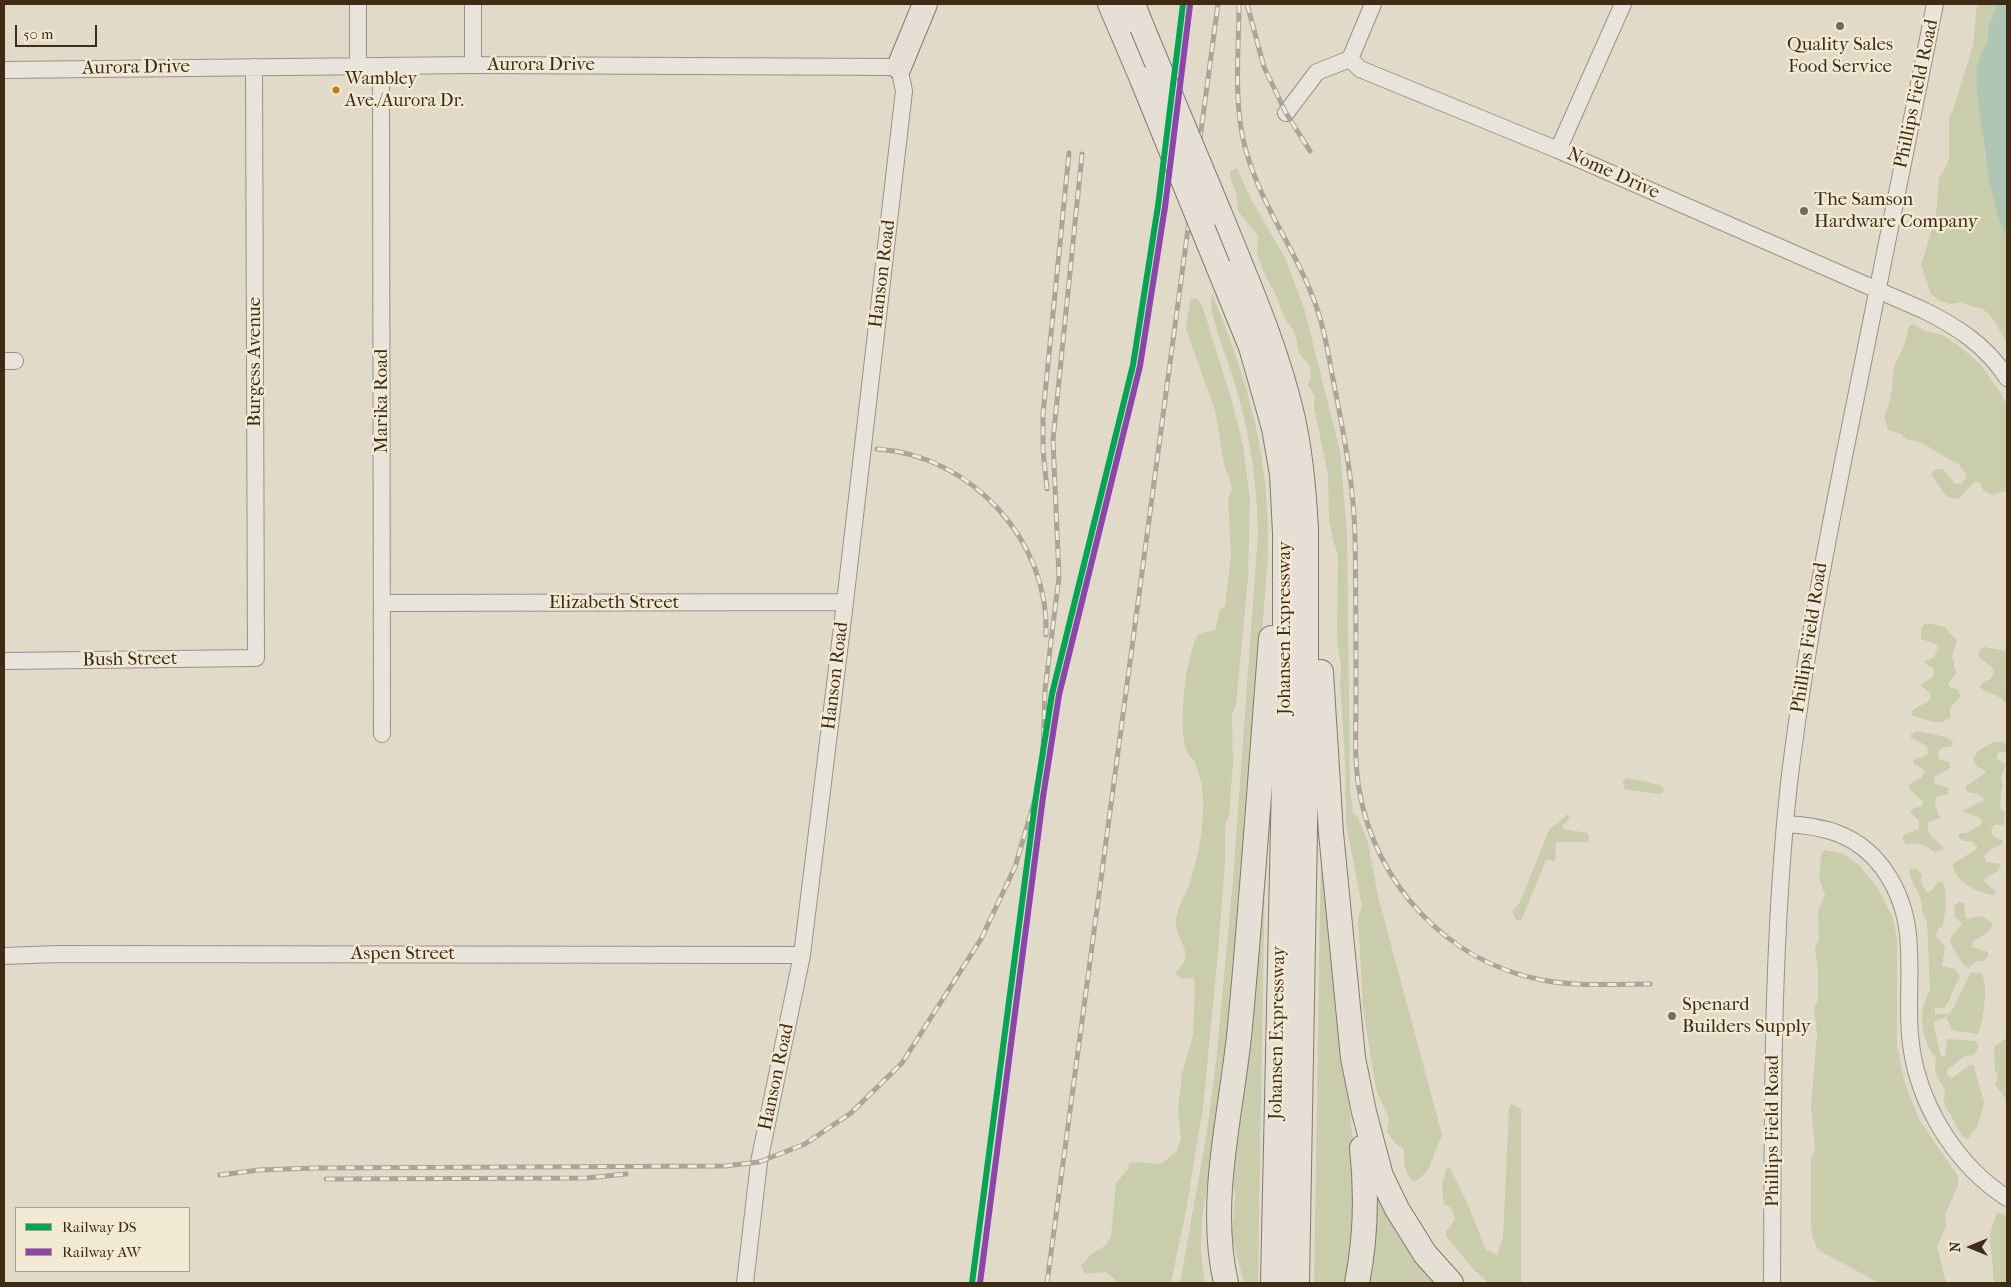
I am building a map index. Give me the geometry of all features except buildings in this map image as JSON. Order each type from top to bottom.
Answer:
[{"type":"highway","points":[[899,67],[925,4]]},
{"type":"highway","name":"Johansen Expressway","points":[[1110,4],[1251,346],[1274,428],[1282,474],[1286,569],[1285,705],[1273,1283]]},
{"type":"highway","name":"Johansen Expressway","points":[[1133,4],[1258,309],[1284,385],[1297,440],[1306,529],[1306,771],[1297,1283]]},
{"type":"highway","points":[[1226,1283],[1220,1246],[1218,1201],[1242,999],[1272,636],[1282,474]]},
{"type":"highway","points":[[1306,529],[1318,603],[1327,793],[1366,1201],[1362,1256],[1357,1283]]},
{"type":"highway","points":[[1353,1058],[1369,1135],[1381,1176],[1410,1232],[1425,1254],[1451,1283]]},
{"type":"highway","points":[[1214,1283],[1210,1264],[1210,1221],[1218,1201]]},
{"type":"street","points":[[358,4],[358,66]]},
{"type":"street","points":[[473,4],[473,65]]},
{"type":"street","points":[[1286,113],[1317,72],[1350,59],[1373,4]]},
{"type":"street","points":[[1558,150],[1623,4]]},
{"type":"street","name":"Phillips Field Road","points":[[1772,1283],[1774,1009],[1786,824],[1796,726],[1812,622],[1935,4]]},
{"type":"street","name":"Nome Drive","points":[[1350,59],[1360,69],[1558,150],[1923,310],[1954,326],[1982,348],[2007,378]]},
{"type":"street","name":"Aurora Drive","points":[[4,70],[358,66],[381,68],[473,65],[899,67]]},
{"type":"street","name":"Burgess Avenue","points":[[254,67],[256,658]]},
{"type":"street","name":"Hanson Road","points":[[745,1283],[759,1162],[802,955],[904,91],[899,67]]},
{"type":"street","name":"Marika Road","points":[[381,68],[382,734]]},
{"type":"street","name":"Elizabeth Street","points":[[382,603],[845,602]]},
{"type":"street","name":"Bush Street","points":[[4,661],[256,658]]},
{"type":"street","points":[[1786,824],[1813,826],[1836,831],[1852,839],[1874,857],[1892,882],[1903,904],[1908,928],[1910,1038],[1923,1092],[1936,1120],[1954,1148],[1981,1178],[2007,1198]]},
{"type":"street","name":"Aspen Street","points":[[4,956],[57,954],[802,955]]},
{"type":"shaded area","points":[[1977,4],[1997,4],[1988,28],[1987,41],[1977,65],[1985,158],[1998,216],[2007,240],[2007,342],[1993,320],[1982,309],[1962,302],[1951,304],[1940,301],[1931,294],[1921,265],[1936,215],[1939,178],[1947,165],[1949,156],[1949,118],[1973,45]]},
{"type":"shaded area","points":[[1997,4],[2007,4],[2007,240],[1989,182],[1977,92],[1977,65],[1987,41],[1988,28]]},
{"type":"shaded area","points":[[1237,168],[1251,199],[1285,258],[1304,308],[1340,451],[1347,533],[1350,789],[1353,813],[1358,817],[1368,843],[1378,896],[1442,1135],[1428,1170],[1418,1180],[1412,1180],[1409,1177],[1405,1166],[1404,1149],[1396,1144],[1387,1132],[1389,1119],[1376,1089],[1363,1008],[1358,918],[1362,906],[1346,823],[1345,761],[1340,683],[1341,666],[1337,640],[1338,555],[1329,519],[1328,475],[1314,407],[1315,396],[1308,385],[1311,377],[1310,366],[1299,353],[1295,333],[1284,317],[1277,297],[1262,269],[1257,252],[1258,236],[1238,211],[1236,192],[1231,180],[1230,171]]},
{"type":"shaded area","points":[[1212,293],[1237,359],[1255,421],[1265,486],[1268,519],[1268,555],[1235,982],[1202,1220],[1201,1252],[1205,1283],[1180,1283],[1206,1138],[1216,1062],[1233,880],[1258,533],[1255,483],[1248,438],[1237,393],[1214,319],[1211,305]]},
{"type":"shaded area","points":[[1197,298],[1202,305],[1233,405],[1243,446],[1250,500],[1248,578],[1236,705],[1232,714],[1233,764],[1229,815],[1225,825],[1225,863],[1203,1108],[1187,1205],[1171,1283],[1118,1283],[1106,1272],[1085,1274],[1081,1266],[1092,1254],[1105,1245],[1111,1236],[1116,1183],[1128,1169],[1129,1163],[1161,1164],[1176,1152],[1181,1139],[1178,1111],[1182,1073],[1193,1036],[1195,982],[1193,978],[1182,979],[1177,976],[1176,972],[1182,965],[1185,952],[1176,921],[1179,907],[1193,874],[1199,849],[1203,799],[1202,785],[1195,762],[1186,750],[1183,724],[1184,691],[1193,645],[1198,634],[1215,630],[1220,610],[1225,606],[1231,556],[1228,499],[1232,490],[1229,476],[1225,469],[1215,410],[1186,329],[1190,299]]},
{"type":"shaded area","points":[[1913,324],[1925,331],[1943,335],[1960,347],[1981,365],[2000,392],[2007,405],[2007,490],[1992,495],[1984,491],[1979,482],[1974,482],[1959,499],[1947,497],[1932,476],[1933,470],[1943,469],[1955,484],[1961,483],[1966,478],[1966,472],[1962,470],[1958,463],[1927,446],[1907,440],[1901,434],[1888,430],[1884,417],[1891,396],[1894,367],[1905,343],[1909,326]]},
{"type":"shaded area","points":[[1927,623],[1945,627],[1957,641],[1952,656],[1956,673],[1948,684],[1951,688],[1957,689],[1961,696],[1950,708],[1950,718],[1941,722],[1913,716],[1911,713],[1931,699],[1930,693],[1920,685],[1933,677],[1934,669],[1924,662],[1934,657],[1938,648],[1936,644],[1921,639],[1921,627]]},
{"type":"shaded area","points":[[1981,648],[2007,651],[2007,679],[2005,684],[2007,687],[2007,704],[1999,697],[1982,690],[1980,687],[1983,682],[1990,679],[1994,672],[1978,655]]},
{"type":"shaded area","points":[[1917,731],[1947,737],[1953,742],[1952,746],[1941,748],[1938,752],[1939,759],[1950,763],[1950,768],[1934,777],[1935,784],[1949,788],[1948,795],[1941,795],[1936,798],[1935,805],[1940,818],[1929,822],[1928,826],[1931,836],[1943,846],[1943,849],[1937,852],[1922,844],[1906,844],[1902,838],[1904,835],[1919,829],[1919,821],[1910,812],[1913,808],[1920,807],[1924,802],[1909,789],[1910,784],[1921,778],[1924,773],[1924,770],[1914,764],[1913,760],[1928,753],[1927,746],[1911,738],[1911,734]]},
{"type":"shaded area","points":[[1993,742],[2003,742],[2007,745],[2007,752],[1999,752],[1996,758],[2006,765],[2001,777],[2003,787],[2000,807],[2005,813],[2004,825],[1995,825],[1991,830],[1993,836],[2002,840],[2003,843],[1990,850],[1984,856],[1986,862],[2001,864],[1998,871],[1983,880],[1996,892],[1994,895],[1982,892],[1963,882],[1955,873],[1953,867],[1953,864],[1978,848],[1972,841],[1964,841],[1958,837],[1960,833],[1967,833],[1981,825],[1982,821],[1978,817],[1962,811],[1985,800],[1978,794],[1967,792],[1965,787],[1985,773],[1985,770],[1977,767],[1973,759],[1978,751]]},
{"type":"shaded area","points":[[1628,778],[1660,785],[1664,789],[1662,794],[1659,794],[1624,789],[1623,780]]},
{"type":"shaded area","points":[[1568,814],[1570,818],[1562,826],[1563,829],[1588,833],[1589,842],[1556,842],[1555,861],[1546,860],[1521,921],[1516,920],[1512,912],[1520,902],[1549,830]]},
{"type":"shaded area","points":[[1321,847],[1354,1149],[1356,1189],[1348,1283],[1314,1283]]},
{"type":"shaded area","points":[[1824,850],[1842,853],[1858,864],[1877,887],[1893,918],[1897,939],[1897,1046],[1905,1084],[1920,1121],[1958,1176],[1958,1185],[1945,1215],[1946,1226],[1937,1246],[1946,1283],[1879,1283],[1818,1250],[1812,1236],[1811,1158],[1815,1149],[1811,1106],[1817,1034],[1814,1007],[1818,1000],[1818,970],[1815,949],[1819,939],[1818,912],[1825,895],[1819,878],[1821,855]]},
{"type":"shaded area","points":[[1915,868],[1922,874],[1921,881],[1926,892],[1930,892],[1942,881],[1944,885],[1946,897],[1945,917],[1942,927],[1938,928],[1936,936],[1945,947],[1942,966],[1956,969],[1960,978],[1947,1005],[1944,1008],[1935,1008],[1935,1014],[1949,1014],[1971,972],[1980,973],[1985,984],[1983,1012],[1978,1034],[1952,1030],[1946,1017],[1933,1022],[1941,1057],[1945,1056],[1947,1039],[1976,1041],[1978,1047],[1974,1055],[1965,1056],[1947,1070],[1947,1075],[1952,1078],[1970,1065],[1974,1066],[1984,1103],[1977,1128],[1972,1132],[1969,1139],[1962,1136],[1944,1103],[1945,1090],[1936,1073],[1936,1058],[1927,1043],[1922,1025],[1923,1007],[1930,991],[1927,922],[1919,894],[1909,870]]},
{"type":"shaded area","points":[[1265,871],[1258,1283],[1244,1283],[1232,1237],[1235,1194],[1232,1180]]},
{"type":"shaded area","points":[[1959,902],[1964,903],[1967,919],[1982,916],[1990,921],[1993,926],[1987,933],[1972,942],[1972,947],[1988,952],[1988,957],[1984,961],[1977,961],[1968,968],[1962,963],[1950,942],[1950,939],[1961,925],[1961,922],[1955,917],[1954,906]]},
{"type":"shaded area","points":[[2007,1038],[2007,1100],[1995,1085],[1998,1074],[1995,1071],[1994,1047]]},
{"type":"shaded area","points":[[1511,1104],[1521,1109],[1521,1283],[1489,1283],[1473,1269],[1446,1236],[1446,1232],[1455,1219],[1451,1208],[1444,1204],[1442,1185],[1446,1169],[1450,1168],[1468,1205],[1486,1250],[1497,1255],[1503,1238],[1509,1108]]},
{"type":"shaded area","points":[[1369,1162],[1441,1283],[1362,1283]]},
{"type":"shaded area","points":[[1997,1213],[2007,1215],[2007,1283],[1995,1283],[1993,1279],[1990,1236]]},
{"type":"railway","points":[[1047,1283],[1218,4]]},
{"type":"railway","points":[[1239,4],[1238,94],[1241,130],[1245,147],[1259,186],[1304,276],[1316,307],[1326,344],[1346,447],[1353,501],[1355,537],[1356,766],[1359,789],[1368,824],[1381,856],[1399,886],[1421,913],[1447,937],[1476,956],[1508,971],[1542,980],[1569,984],[1650,984]]},
{"type":"railway","points":[[1247,4],[1264,67],[1286,113],[1310,151]]},
{"type":"railway","points":[[1047,489],[1043,450],[1043,414],[1069,153]]},
{"type":"railway","points":[[1043,755],[1045,690],[1059,577],[1053,440],[1082,154]]},
{"type":"railway","points":[[877,449],[911,455],[944,467],[973,486],[998,509],[1019,536],[1034,567],[1044,600],[1046,635]]},
{"type":"railway","points":[[220,1175],[259,1170],[316,1168],[725,1166],[759,1162],[805,1144],[851,1113],[902,1063],[981,939],[1015,867],[1036,796]]},
{"type":"railway","points":[[326,1179],[587,1178],[626,1174]]},
{"type":"rail line","name":"DS","points":[[972,1283],[1036,796],[1052,694],[1133,365],[1158,206],[1183,4]]},
{"type":"rail line","name":"AW","points":[[980,1283],[1043,797],[1059,695],[1140,366],[1165,207],[1190,5]]},
{"type":"place","name":"Quality Sales Food Service","points":[[1840,26]]},
{"type":"place","name":"Wambley Ave./Aurora Dr.","points":[[336,90]]},
{"type":"place","name":"The Samson Hardware Company","points":[[1804,211]]},
{"type":"place","name":"Spenard Builders Supply","points":[[1672,1016]]}]
